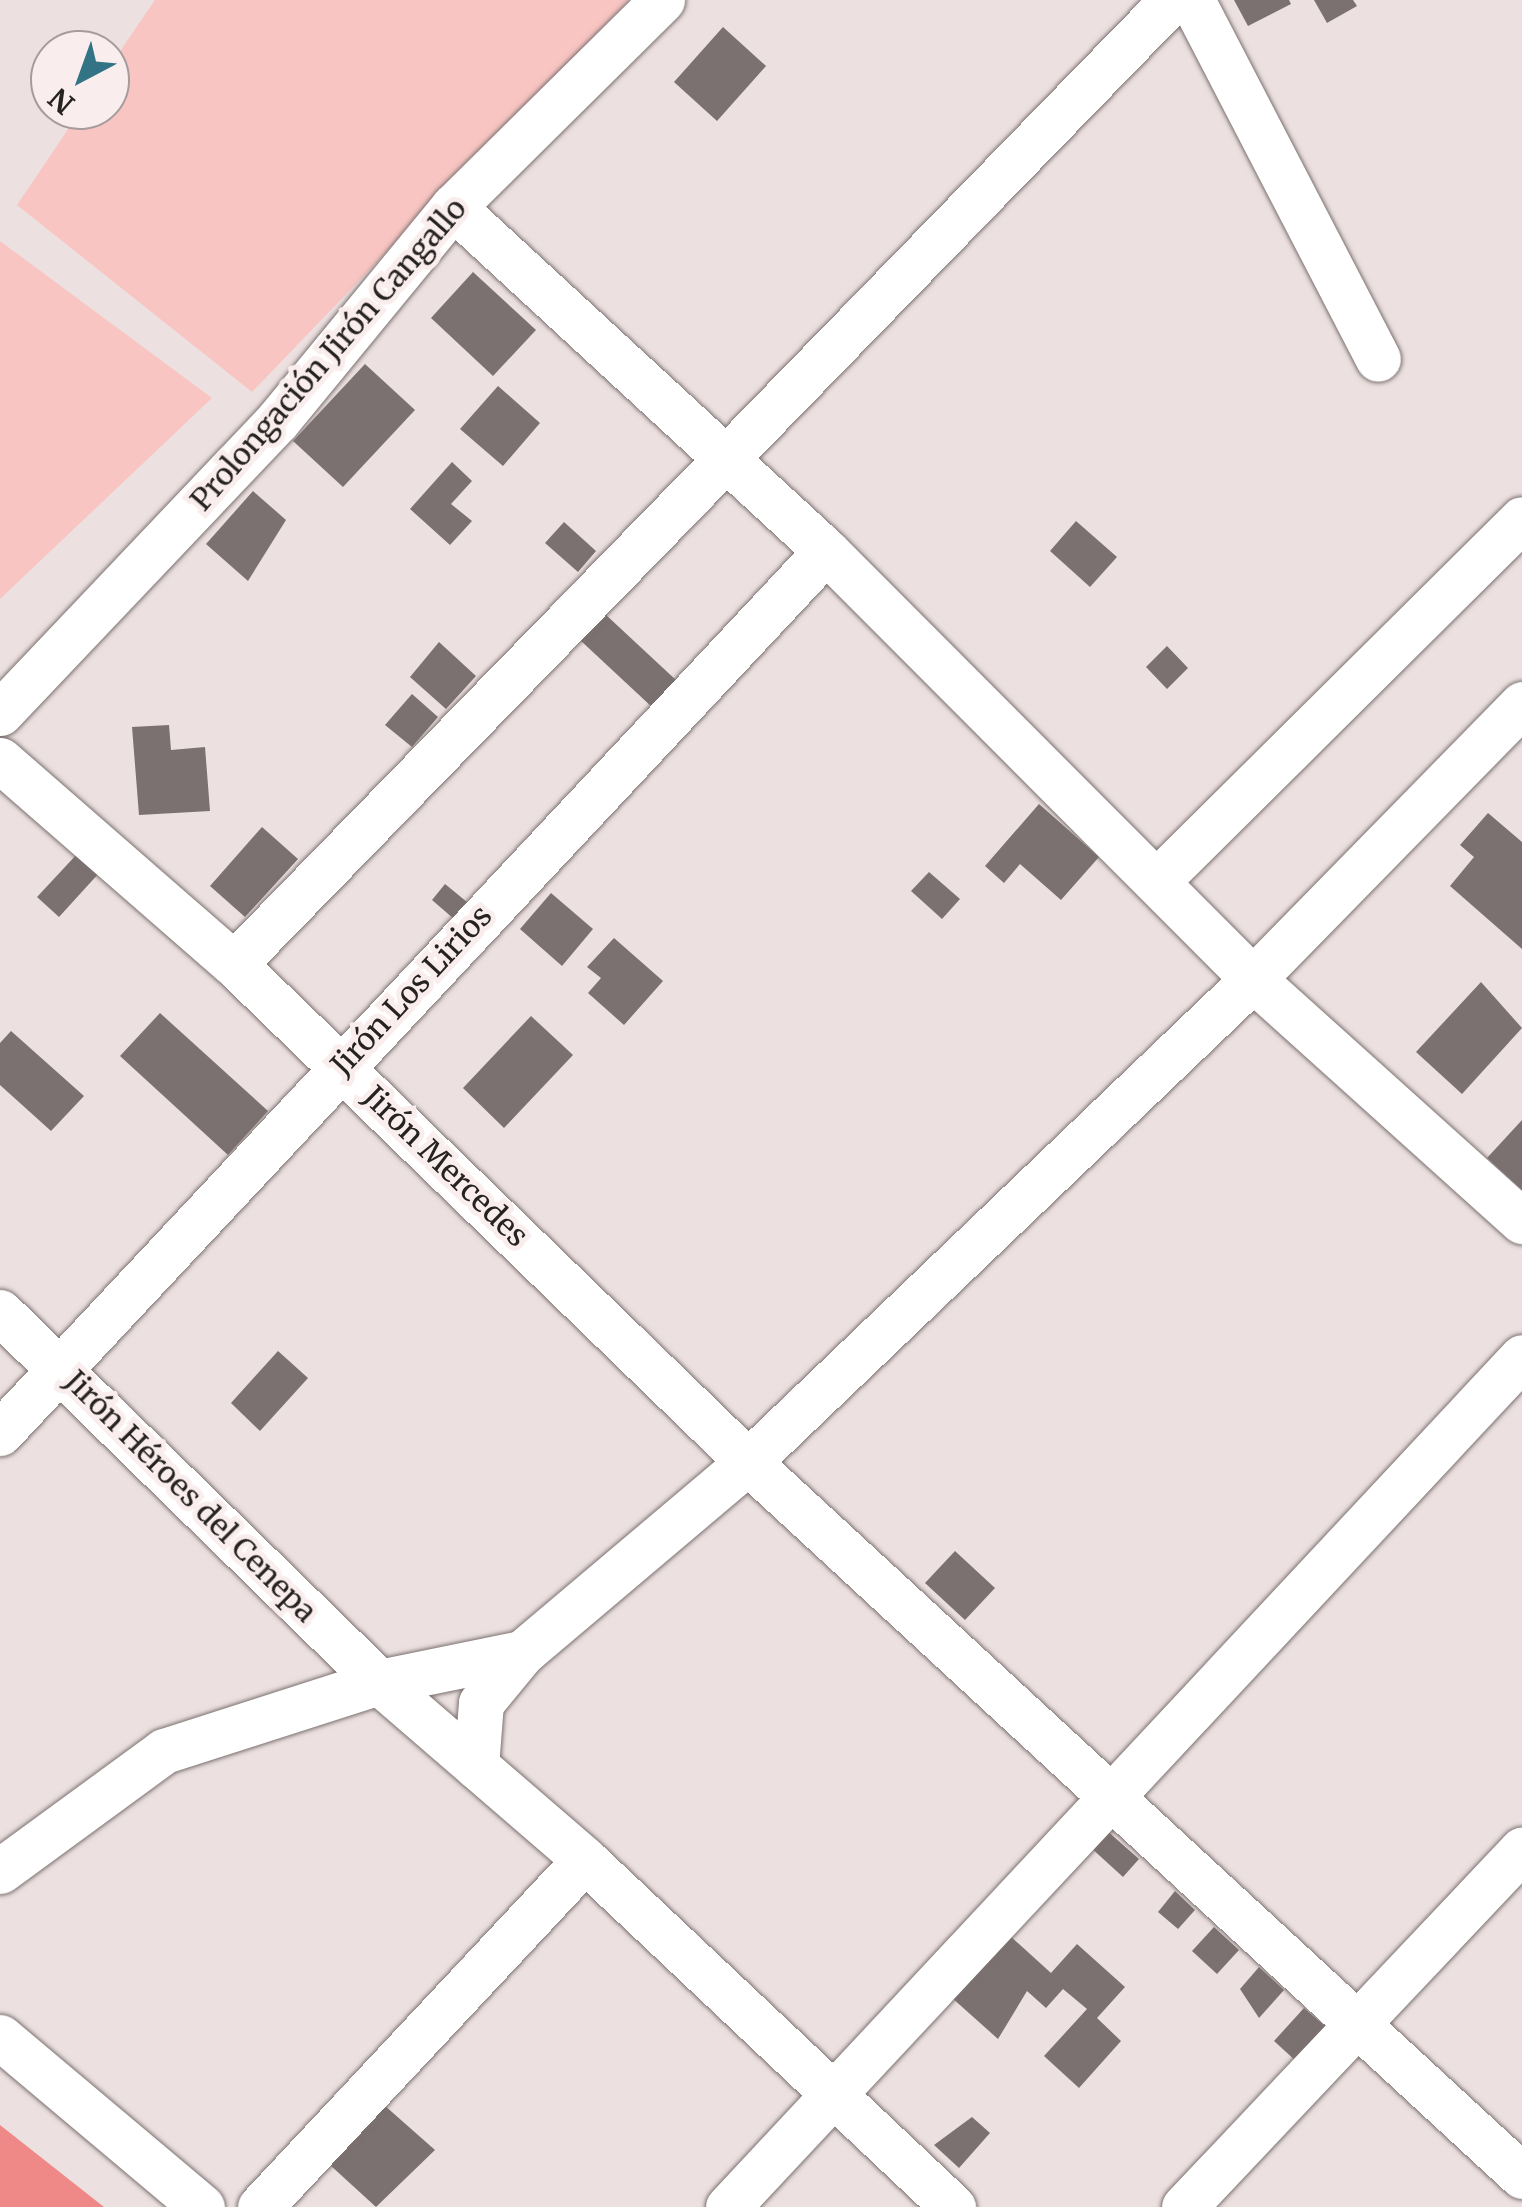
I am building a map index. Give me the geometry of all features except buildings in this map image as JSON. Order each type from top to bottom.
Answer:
[{"type":"street","name":"Prolongación Jirón Cangallo","points":[[0,713],[278,420],[454,207],[662,0]]},
{"type":"street","points":[[234,964],[1172,0]]},
{"type":"street","points":[[1192,0],[1378,358]]},
{"type":"street","points":[[454,207],[826,551],[1159,880],[1253,979],[1522,1221]]},
{"type":"street","points":[[1159,880],[1522,518]]},
{"type":"street","name":"Jirón Los Lirios","points":[[0,1433],[341,1064],[826,551]]},
{"type":"street","points":[[476,1766],[481,1703],[522,1653],[748,1462],[1253,979],[1522,704]]},
{"type":"street","name":"Jirón Mercedes","points":[[0,760],[234,964],[748,1462],[1111,1789],[1360,2019],[1522,2176]]},
{"type":"street","name":"Jirón Héroes del Cenepa","points":[[0,1312],[60,1366],[379,1682],[585,1860],[953,2207]]},
{"type":"street","points":[[728,2207],[1111,1789],[1522,1357]]},
{"type":"street","points":[[0,1871],[164,1751],[379,1682],[522,1653]]},
{"type":"street","points":[[1184,2207],[1522,1848]]},
{"type":"street","points":[[260,2207],[585,1860]]},
{"type":"street","points":[[0,2037],[202,2207]]},
{"type":"shaded area","points":[[155,0],[629,0],[252,392],[17,205],[68,130],[130,130],[130,37]]},
{"type":"shaded area","points":[[0,241],[212,398],[0,599]]},
{"type":"shaded area","points":[[0,2125],[104,2207],[0,2207]]}]
